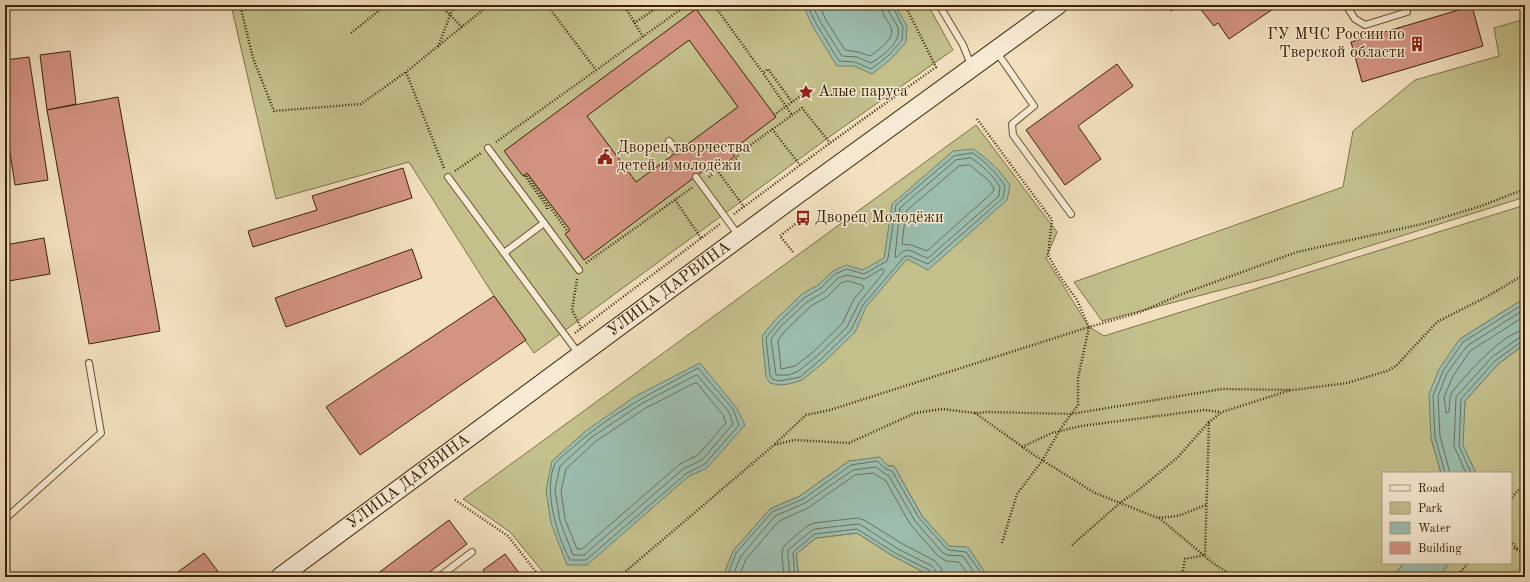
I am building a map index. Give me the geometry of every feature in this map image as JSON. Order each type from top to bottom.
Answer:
[{"type":"main road","name":"УЛИЦА ДАРВИНА","points":[[281,577],[1054,6]]},
{"type":"lane","points":[[939,5],[963,45],[972,67]]},
{"type":"lane","points":[[1346,5],[1355,19],[1365,25],[1407,12]]},
{"type":"lane","points":[[995,50],[1034,106],[1012,124],[1013,135],[1071,214]]},
{"type":"lane","points":[[669,140],[677,151]]},
{"type":"lane","points":[[488,148],[579,270]]},
{"type":"lane","points":[[448,177],[580,356]]},
{"type":"lane","points":[[696,177],[740,237]]},
{"type":"lane","points":[[504,253],[544,223]]},
{"type":"lane","points":[[5,519],[101,433],[89,363]]},
{"type":"lane","points":[[439,577],[472,552]]},
{"type":"path","points":[[240,5],[253,58],[274,111],[361,104],[406,72],[489,5]]},
{"type":"path","points":[[351,33],[386,5]]},
{"type":"path","points":[[440,5],[462,27]]},
{"type":"path","points":[[437,47],[454,5]]},
{"type":"path","points":[[547,5],[596,70]]},
{"type":"path","points":[[624,5],[643,37]]},
{"type":"path","points":[[634,23],[661,5]]},
{"type":"path","points":[[406,72],[448,177],[688,5]]},
{"type":"path","points":[[714,5],[792,115]]},
{"type":"path","points":[[567,338],[800,165],[936,67],[905,5]]},
{"type":"path","points":[[763,73],[768,69],[792,102]]},
{"type":"path","points":[[774,115],[806,92]]},
{"type":"path","points":[[977,119],[1052,220],[1048,254],[1061,278],[1077,300],[1089,326],[1078,378],[1078,405],[1059,431],[1042,460],[1017,494],[1002,543]]},
{"type":"path","points":[[772,129],[800,165]]},
{"type":"path","points":[[717,170],[744,207]]},
{"type":"path","points":[[547,207],[525,176],[527,175],[568,232]]},
{"type":"path","points":[[620,577],[774,445],[806,415],[830,410],[1089,326],[1138,313],[1182,294],[1298,252],[1422,224],[1481,206],[1525,189]]},
{"type":"path","points":[[675,200],[701,238]]},
{"type":"path","points":[[793,252],[780,236],[803,218]]},
{"type":"path","points":[[579,270],[572,310],[581,328]]},
{"type":"path","points":[[774,445],[794,440],[849,443],[915,413],[942,409],[975,413],[1071,414],[1222,389],[1293,390],[1347,383],[1387,371],[1396,366],[1437,322],[1488,296],[1525,274]]},
{"type":"path","points":[[1072,545],[1120,503],[1141,488],[1178,457],[1209,422],[1222,412],[1293,390]]},
{"type":"path","points":[[1022,447],[1052,433],[1081,426],[1204,410],[1222,412]]},
{"type":"path","points":[[975,413],[1022,447],[1095,493],[1158,518],[1234,577]]},
{"type":"path","points":[[1205,555],[1209,422]]},
{"type":"path","points":[[1512,496],[1525,483]]},
{"type":"path","points":[[455,500],[508,536],[540,577]]},
{"type":"path","points":[[1158,518],[1178,516],[1206,504]]},
{"type":"path","points":[[1512,542],[1519,551]]},
{"type":"path","points":[[1512,548],[1525,553]]},
{"type":"path","points":[[1182,577],[1185,559],[1205,555]]},
{"type":"path","points":[[1459,577],[1459,574],[1467,564]]},
{"type":"green space","points":[[231,5],[928,5],[953,50],[839,130],[534,353],[494,296],[409,162],[276,199]]},
{"type":"green space","points":[[1525,19],[1525,197],[1271,277],[1102,321],[1074,282],[1343,187],[1353,131],[1415,80],[1499,56],[1494,28]]},
{"type":"green space","points":[[976,125],[1057,232],[1046,258],[1089,327],[1104,336],[1525,205],[1525,298],[1460,339],[1431,438],[1441,472],[1382,472],[1382,564],[1403,564],[1393,577],[988,577],[968,548],[949,546],[922,516],[894,466],[849,461],[800,496],[770,509],[733,551],[723,577],[547,577],[510,532],[463,499]]},
{"type":"green space","points":[[1525,344],[1525,577],[1439,577],[1448,564],[1512,564],[1512,472],[1476,472],[1462,445],[1465,401],[1498,364]]},
{"type":"green space","points":[[857,533],[893,556],[927,574],[929,577],[818,577],[823,573],[799,577],[796,554],[816,538]]},
{"type":"water","points":[[803,5],[895,5],[907,26],[906,42],[891,59],[872,74],[854,66],[837,66],[813,27]]},
{"type":"water","points":[[973,149],[993,165],[1010,185],[1007,200],[928,270],[907,259],[866,307],[855,332],[822,364],[802,380],[779,385],[770,383],[766,377],[762,336],[775,320],[802,294],[818,285],[833,271],[846,265],[863,270],[884,258],[892,204],[953,151]]},
{"type":"water","points":[[1525,298],[1525,344],[1498,364],[1465,401],[1463,445],[1476,472],[1441,472],[1431,438],[1429,394],[1439,369],[1460,339]]},
{"type":"water","points":[[700,363],[736,407],[745,425],[707,468],[689,476],[587,565],[567,565],[551,523],[546,490],[552,461],[587,430],[636,396]]},
{"type":"water","points":[[880,457],[888,466],[894,466],[922,516],[949,546],[968,547],[988,577],[929,577],[927,574],[893,556],[857,533],[816,538],[796,554],[799,577],[723,577],[733,551],[770,509],[800,496],[849,461]]},
{"type":"water","points":[[1403,564],[1448,564],[1439,577],[1393,577]]},
{"type":"building","points":[[1166,5],[1179,5],[1171,11]]},
{"type":"building","points":[[1197,5],[1279,5],[1229,39],[1218,23],[1214,26]]},
{"type":"building","points":[[1416,5],[1438,5],[1436,10]]},
{"type":"building","name":"ГУ МЧС России по Тверской области","points":[[1472,6],[1483,46],[1362,82],[1351,42]]},
{"type":"building","points":[[696,9],[776,117],[731,151],[735,156],[724,165],[719,159],[584,260],[565,234],[570,230],[527,173],[523,176],[504,151]],"holes":[[[689,40],[738,107],[636,182],[587,116]]]},
{"type":"building","points":[[70,51],[76,104],[47,110],[40,55]]},
{"type":"building","points":[[29,57],[48,180],[15,185],[5,121],[5,60]]},
{"type":"building","points":[[1117,64],[1133,86],[1078,126],[1101,159],[1065,185],[1026,130]]},
{"type":"building","points":[[118,97],[160,331],[89,344],[47,110]]},
{"type":"building","points":[[403,168],[412,198],[253,247],[248,231],[317,210],[312,196]]},
{"type":"building","points":[[44,238],[50,274],[9,281],[5,260],[5,245]]},
{"type":"building","points":[[412,249],[422,278],[286,327],[275,298]]},
{"type":"building","points":[[494,296],[526,340],[360,455],[326,407]]},
{"type":"building","points":[[449,520],[467,544],[423,577],[373,577]]},
{"type":"building","points":[[204,553],[220,574],[216,577],[171,577]]},
{"type":"building","points":[[505,554],[522,577],[488,577],[483,570]]},
{"type":"place","name":"ГУ МЧС России по Тверской области","points":[[1417,44]]},
{"type":"place","name":"Алые паруса","points":[[806,92]]},
{"type":"place","name":"Дворец творчества детей и молодёжи","points":[[605,157]]},
{"type":"place","name":"Дворец Молодёжи","points":[[803,218]]}]
